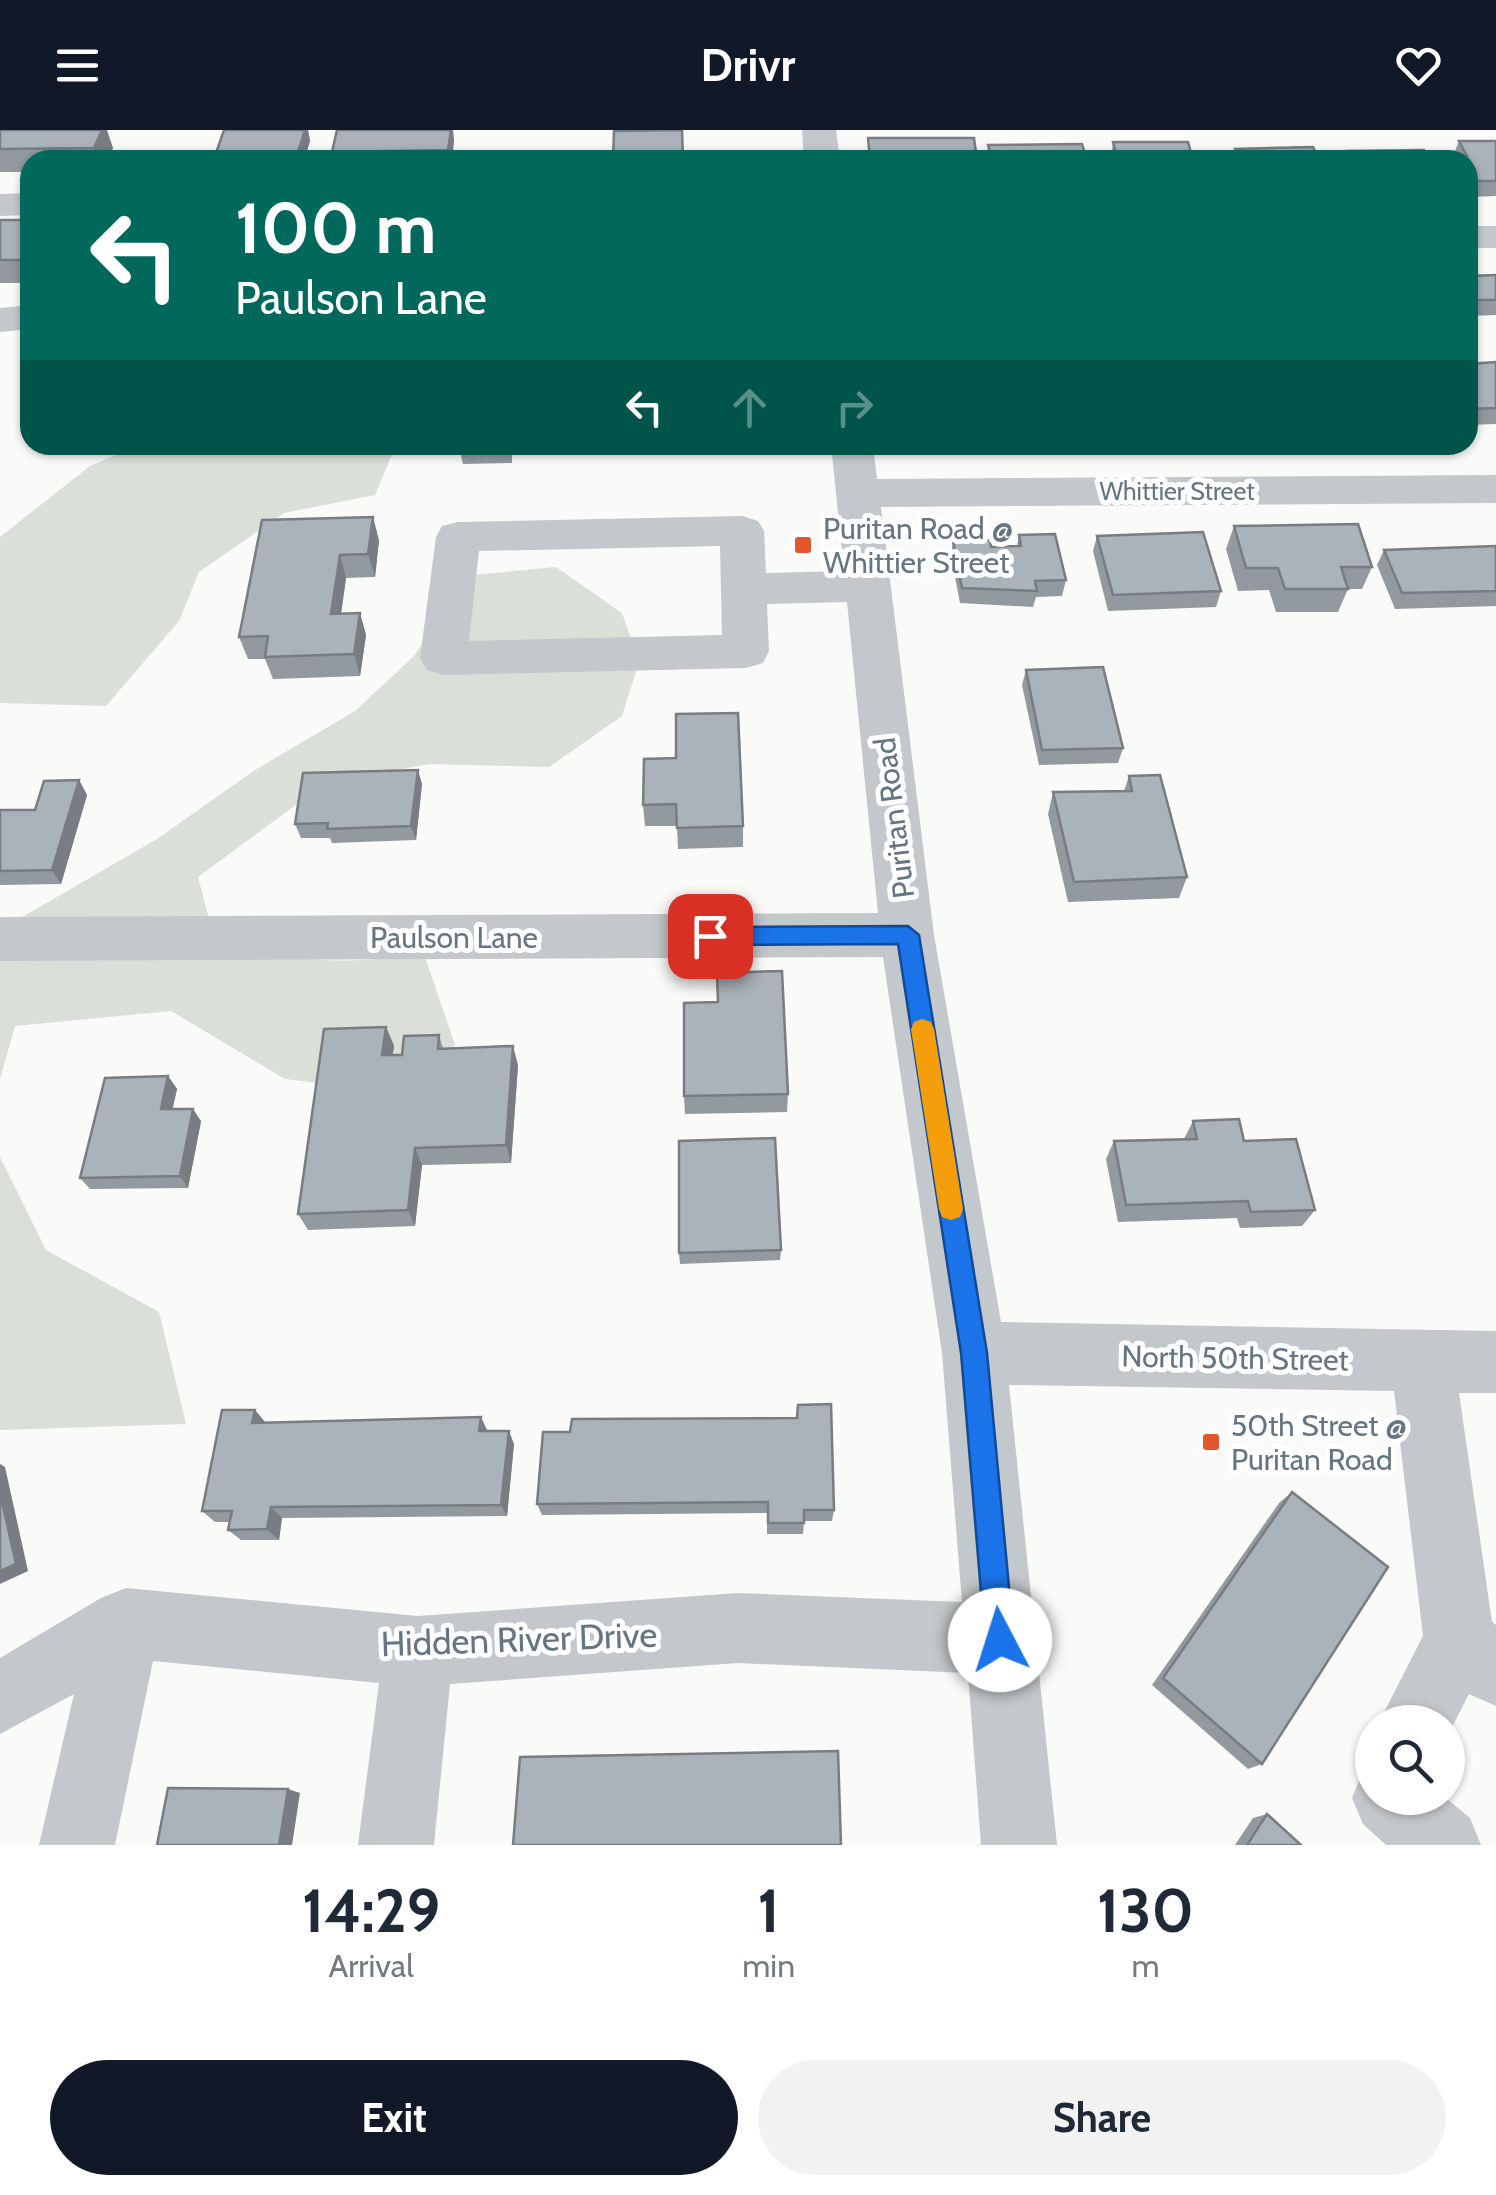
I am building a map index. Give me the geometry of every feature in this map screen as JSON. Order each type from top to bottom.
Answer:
[{"type":"street","name":"Whittier Street","points":[[854,469],[1496,489]]},
{"type":"street","name":"Puritan Road","points":[[854,469],[908,935],[974,1353],[1020,1845]]},
{"type":"street","points":[[742,531],[744,589],[746,651],[444,658],[458,536],[742,531]]},
{"type":"street","points":[[744,589],[868,586]]},
{"type":"street","name":"Paulson Lane","points":[[0,939],[908,935]]},
{"type":"street","name":"North 50th Street","points":[[974,1353],[1496,1362]]},
{"type":"street","points":[[1424,1362],[1478,1656],[1431,1705]]},
{"type":"street","points":[[0,1698],[126,1623]]},
{"type":"street","points":[[77,1845],[126,1623]]},
{"type":"street","name":"Hidden River Drive","points":[[126,1623],[418,1651],[738,1628],[1000,1640]]},
{"type":"street","points":[[396,1845],[418,1651]]},
{"type":"street","points":[[1408,1815],[1443,1845]]},
{"type":"shaded area","points":[[116,455],[392,455],[375,495],[284,513],[199,572],[179,621],[106,706],[0,703],[0,537],[90,466]]},
{"type":"shaded area","points":[[556,567],[622,613],[639,662],[622,716],[549,767],[430,764],[327,782],[198,877],[209,919],[17,920],[157,839],[255,770],[355,711],[413,657],[472,575]]},
{"type":"shaded area","points":[[298,957],[345,961],[425,957],[455,1045],[410,1094],[285,1079],[171,1011],[15,1026],[0,1079],[0,959]]},
{"type":"shaded area","points":[[0,1157],[46,1250],[159,1312],[186,1424],[0,1430]]},
{"type":"building","points":[[0,130],[102,130],[94,148],[0,149]]},
{"type":"building","points":[[224,130],[305,130],[299,150],[217,150]]},
{"type":"building","points":[[337,130],[451,130],[448,150],[332,150]]},
{"type":"building","points":[[682,130],[683,150],[613,150],[614,131]]},
{"type":"building","points":[[868,138],[974,138],[976,150],[869,150]]},
{"type":"building","points":[[1459,141],[1496,141],[1496,181],[1478,181],[1478,150],[1464,150]]},
{"type":"building","points":[[1113,142],[1188,142],[1190,150],[1115,150]]},
{"type":"building","points":[[1082,144],[1084,150],[989,150],[988,145]]},
{"type":"building","points":[[1313,147],[1314,150],[1235,150]]},
{"type":"building","points":[[0,220],[20,220],[20,260],[0,260]]},
{"type":"building","points":[[1496,275],[1496,300],[1478,300],[1478,276]]},
{"type":"building","points":[[1496,362],[1496,408],[1478,409],[1478,363]]},
{"type":"building","points":[[373,517],[368,554],[340,555],[331,614],[360,613],[354,654],[265,657],[268,636],[239,637],[262,520]]},
{"type":"building","points":[[1358,524],[1372,567],[1341,567],[1348,589],[1285,589],[1278,568],[1246,568],[1234,526]]},
{"type":"building","points":[[1203,532],[1221,591],[1113,595],[1097,536]]},
{"type":"building","points":[[1055,534],[1066,580],[1035,581],[1037,591],[962,588],[953,541],[990,540],[991,547],[1021,546],[1019,535]]},
{"type":"building","points":[[1496,546],[1496,591],[1402,593],[1384,550]]},
{"type":"building","points":[[1103,667],[1123,748],[1042,750],[1026,670]]},
{"type":"building","points":[[738,713],[743,826],[677,828],[676,804],[643,805],[644,759],[676,758],[676,714]]},
{"type":"building","points":[[418,770],[411,826],[327,829],[328,823],[295,824],[303,773]]},
{"type":"building","points":[[1160,775],[1187,877],[1074,882],[1053,792],[1132,791],[1129,776]]},
{"type":"building","points":[[79,780],[52,870],[0,871],[0,810],[35,810],[44,781]]},
{"type":"building","points":[[782,971],[788,1094],[684,1096],[684,1003],[718,1002],[717,973]]},
{"type":"building","points":[[386,1027],[382,1055],[402,1055],[404,1036],[439,1035],[438,1049],[513,1046],[506,1145],[415,1148],[408,1210],[298,1214],[324,1029]]},
{"type":"building","points":[[168,1076],[161,1109],[193,1109],[180,1176],[80,1178],[105,1078]]},
{"type":"building","points":[[1239,1119],[1244,1141],[1296,1139],[1315,1210],[1251,1212],[1248,1201],[1126,1205],[1114,1141],[1197,1139],[1193,1121]]},
{"type":"building","points":[[775,1138],[781,1250],[679,1253],[679,1141]]},
{"type":"building","points":[[831,1404],[834,1510],[804,1510],[804,1523],[768,1523],[768,1502],[537,1504],[543,1432],[570,1432],[572,1419],[797,1418],[798,1405]]},
{"type":"building","points":[[222,1410],[255,1410],[252,1423],[481,1417],[479,1431],[509,1431],[501,1505],[271,1507],[267,1529],[228,1530],[232,1511],[202,1511]]},
{"type":"building","points":[[1292,1492],[1388,1567],[1262,1764],[1163,1678]]},
{"type":"building","points":[[0,1493],[16,1564],[0,1571]]},
{"type":"building","points":[[838,1751],[841,1845],[513,1845],[520,1757]]},
{"type":"building","points":[[168,1788],[288,1789],[279,1845],[157,1845]]},
{"type":"building","points":[[1267,1814],[1301,1845],[1247,1845]]},
{"type":"slow traffic","points":[[922,1029],[951,1209]]},
{"type":"place","name":"Puritan Road @ Whittier Street","points":[[803,545]]},
{"type":"place","name":"50th Street @ Puritan Road","points":[[1211,1442]]},
{"type":"route","points":[[710,936],[908,935],[974,1353],[1000,1640]]}]
